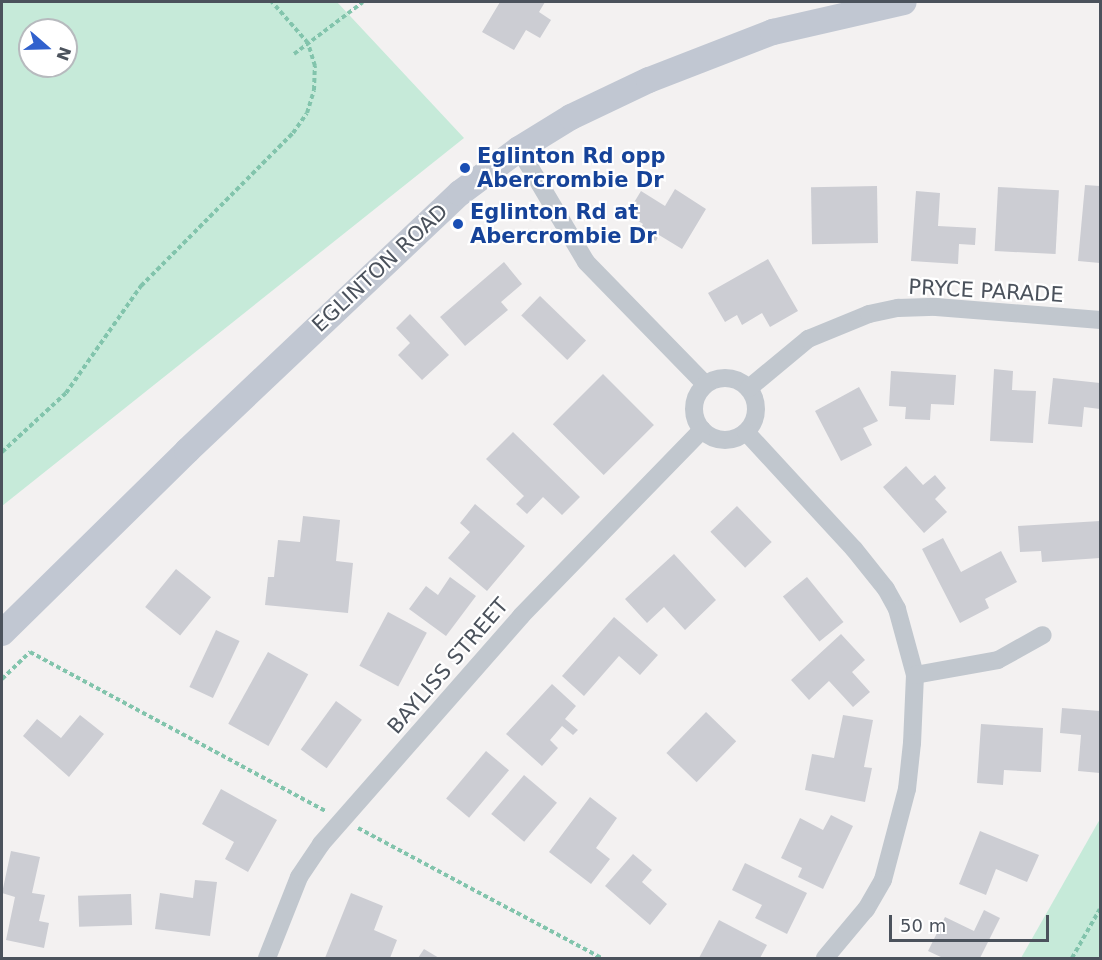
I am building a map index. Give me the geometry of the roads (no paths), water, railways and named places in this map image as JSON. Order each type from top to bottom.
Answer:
[{"type":"main road","name":"EGLINTON ROAD","points":[[2,633],[187,451],[460,193],[519,149],[571,117],[649,80],[773,32],[904,2]]},
{"type":"street","points":[[519,149],[586,262],[705,384]]},
{"type":"street","name":"PRYCE PARADE","points":[[749,388],[808,339],[834,326],[879,312],[936,307],[1101,320]]},
{"type":"street","points":[[733,378],[749,388],[756,410],[751,426],[746,432],[724,440],[702,430],[693,412],[698,392],[705,384],[714,379],[733,378]]},
{"type":"street","name":"BAYLISS STREET","points":[[267,958],[299,877],[321,844],[521,616],[702,430]]},
{"type":"street","points":[[746,432],[854,549],[886,589],[897,609],[915,675],[907,789],[883,880],[866,909],[825,958]]},
{"type":"street","points":[[915,675],[998,660],[1043,635]]},
{"type":"place","name":"Eglinton Rd opp Abercrombie Dr","points":[[465,168]]},
{"type":"place","name":"Eglinton Rd at Abercrombie Dr","points":[[458,224]]}]
